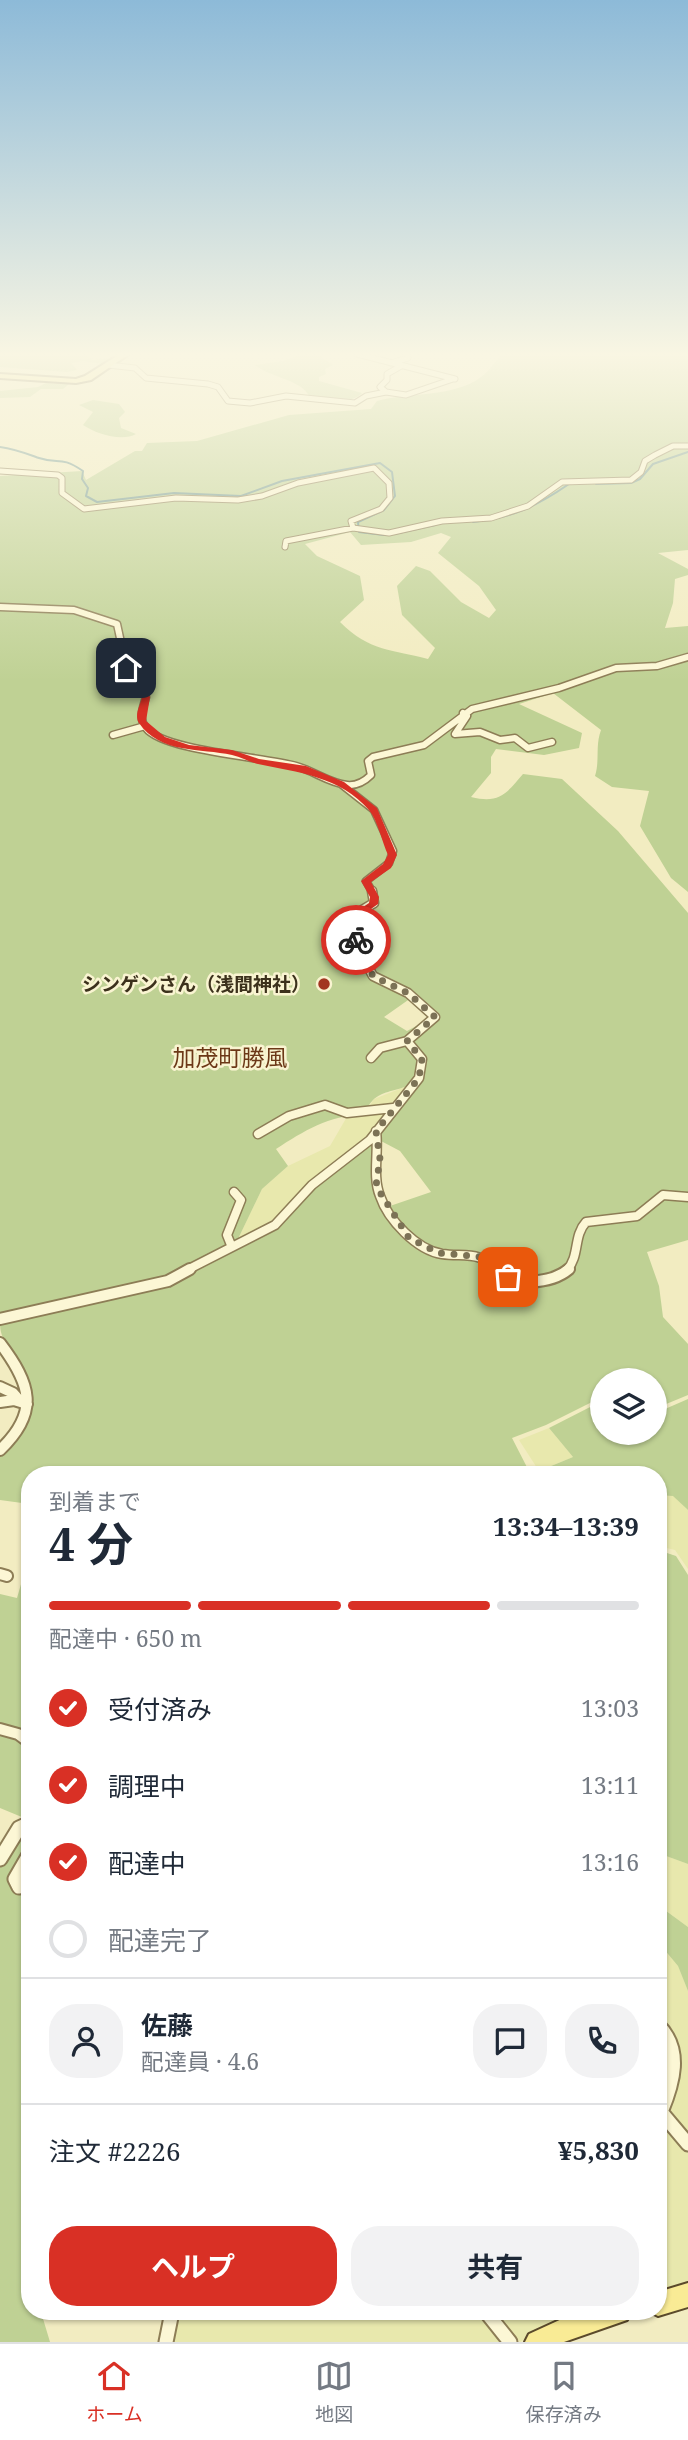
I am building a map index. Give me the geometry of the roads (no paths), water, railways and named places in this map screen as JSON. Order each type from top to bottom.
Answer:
[{"type":"main road","points":[[667,2301],[688,2295]]},
{"type":"main road","points":[[538,2342],[591,2320]]},
{"type":"street","points":[[285,547],[286,541],[357,529],[397,533],[442,521],[491,518],[528,506],[562,482],[631,480],[641,472],[644,463]]},
{"type":"street","points":[[0,473],[58,475],[62,478],[62,493],[69,501],[79,508],[89,509],[176,498],[250,499],[298,482],[374,468],[388,483],[390,498],[382,509],[351,522],[357,529]]},
{"type":"street","points":[[0,607],[33,611],[64,607],[80,609],[117,624],[121,631],[128,675],[146,697],[141,716],[145,726],[177,745],[237,753],[263,762],[295,765],[341,784],[374,810],[393,851],[389,863],[366,881],[375,897],[374,903],[349,918],[345,924],[373,976],[408,993],[435,1017],[407,1041],[380,1048],[372,1058]]},
{"type":"street","points":[[341,784],[364,782],[372,775],[368,761],[401,748],[424,745],[463,713],[569,685],[616,668],[657,666],[688,657]]},
{"type":"street","points":[[463,713],[467,716],[455,734],[480,732],[500,740],[515,738],[528,748],[552,742]]},
{"type":"street","points":[[113,735],[145,726]]},
{"type":"street","points":[[0,1319],[20,1311],[168,1281],[231,1245],[279,1222],[312,1185],[355,1155],[419,1078],[422,1065],[420,1055],[407,1041]]},
{"type":"street","points":[[258,1134],[308,1108],[325,1105],[347,1113],[393,1108]]},
{"type":"street","points":[[342,1125],[347,1113]]},
{"type":"street","points":[[376,1131],[380,1159],[376,1186],[409,1238],[439,1253],[483,1257],[500,1273],[511,1278],[544,1279],[568,1270],[577,1256],[584,1222],[637,1216],[656,1197],[667,1193],[688,1197]]},
{"type":"street","points":[[231,1245],[227,1235],[241,1200],[234,1192]]},
{"type":"street","points":[[0,1343],[17,1364],[27,1419],[23,1427],[0,1450]]},
{"type":"street","points":[[0,1387],[13,1393],[24,1403]]},
{"type":"street","points":[[0,1402],[24,1403]]},
{"type":"street","points":[[0,1729],[21,1736]]},
{"type":"street","points":[[0,1859],[21,1827]]},
{"type":"street","points":[[21,1869],[15,1879],[21,1886]]},
{"type":"street","points":[[667,2034],[673,2054],[672,2085],[667,2096]]},
{"type":"street","points":[[667,2120],[688,2144]]},
{"type":"street","points":[[166,2342],[170,2320]]},
{"type":"street","points":[[492,2320],[510,2342]]},
{"type":"waterway","points":[[68,463],[83,471],[82,479],[88,488],[86,496],[97,502],[174,493],[241,496],[282,481],[378,463]]},
{"type":"waterway","points":[[380,463],[392,472],[395,496],[384,510],[358,522],[359,532],[384,535]]},
{"type":"waterway","points":[[596,484],[631,483],[640,479],[655,463]]},
{"type":"waterway","points":[[473,522],[524,510],[569,484]]},
{"type":"waterway","points":[[394,534],[435,525]]},
{"type":"place","name":"シンゲンさん（浅間神社）","points":[[324,984]]},
{"type":"district","name":"加茂町勝風","points":[[230,1058]]}]
